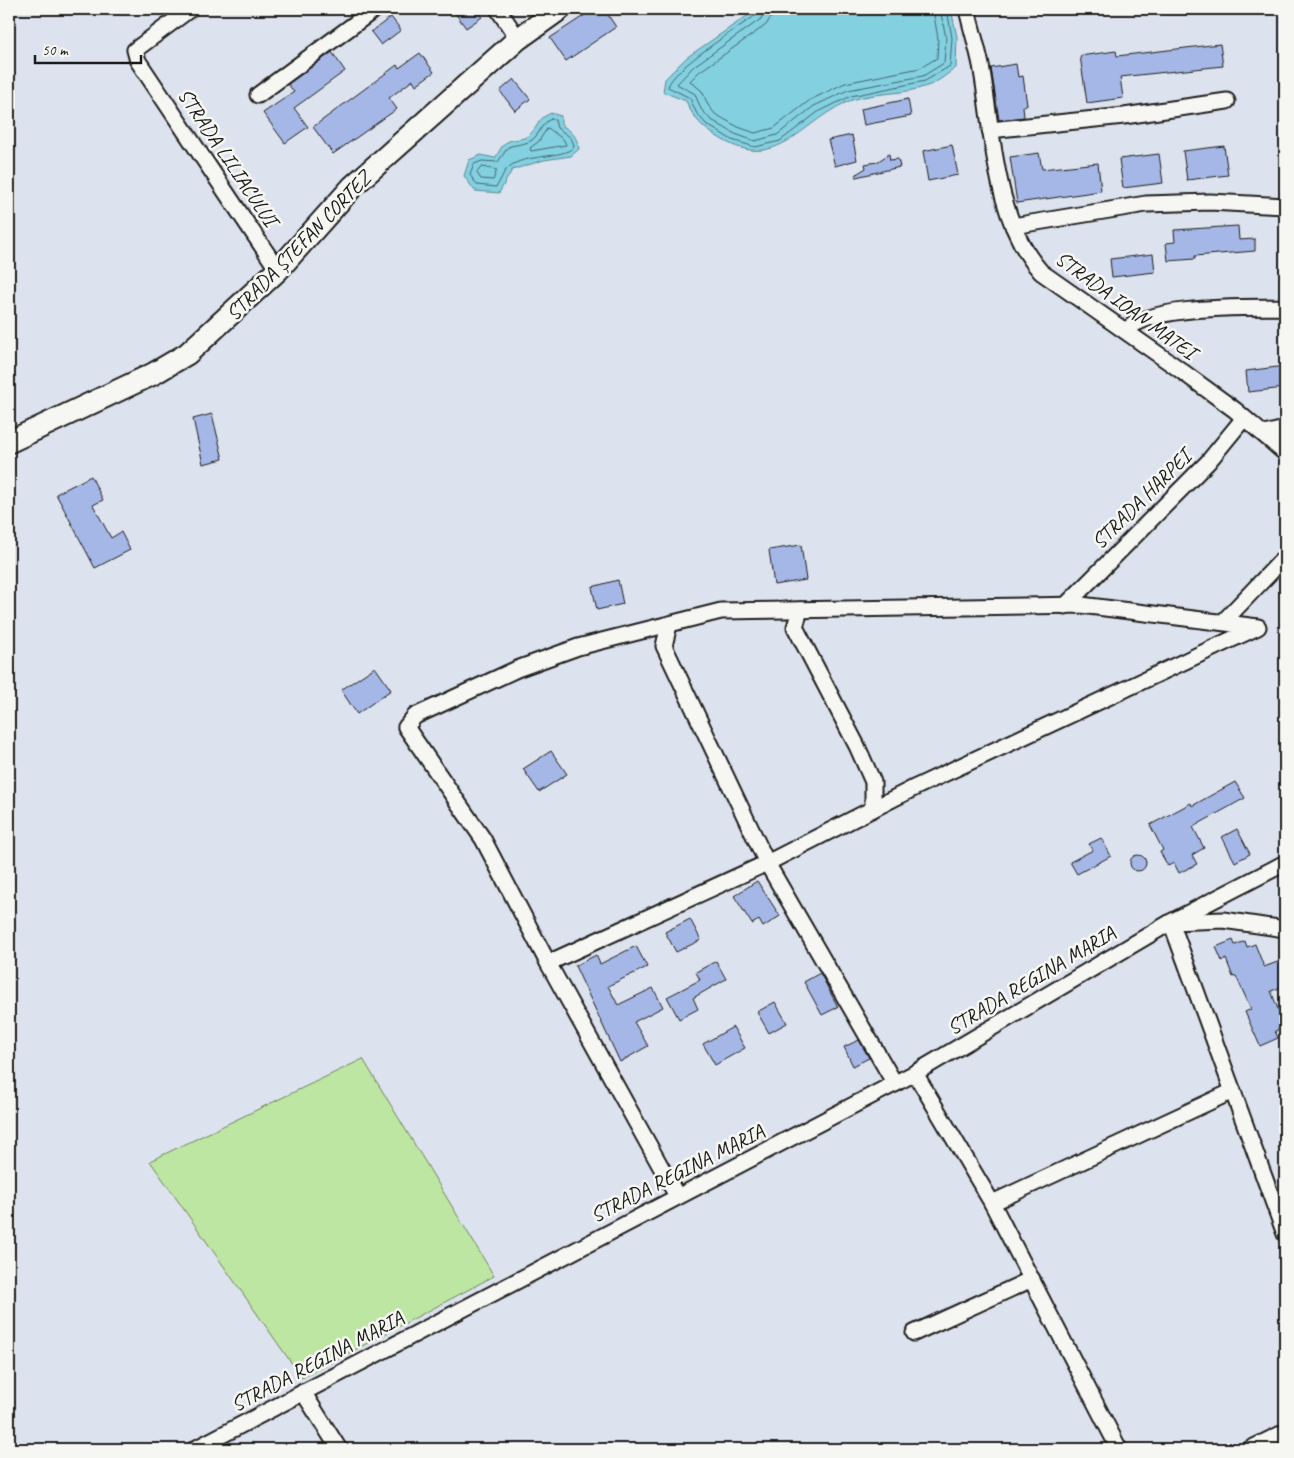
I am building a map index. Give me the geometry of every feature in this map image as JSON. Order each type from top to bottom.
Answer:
[{"type":"street","name":"STRADA LILIACULUI","points":[[190,9],[135,50],[138,61],[278,270]]},
{"type":"street","points":[[258,95],[375,9]]},
{"type":"street","points":[[498,9],[518,39]]},
{"type":"street","name":"STRADA ȘTEFAN CORTEZ","points":[[9,442],[153,374],[187,354],[278,270],[353,186],[518,39],[560,9]]},
{"type":"street","name":"STRADA IOAN MATEI","points":[[967,9],[980,63],[997,170],[1013,226],[1023,250],[1041,272],[1126,331],[1244,418],[1285,453]]},
{"type":"street","points":[[990,130],[1124,116],[1227,101]]},
{"type":"street","points":[[1013,226],[1146,204],[1210,202],[1285,206]]},
{"type":"street","points":[[1126,331],[1131,324],[1144,319],[1193,310],[1285,307]]},
{"type":"street","name":"STRADA HARPEI","points":[[1065,606],[1208,462],[1244,418]]},
{"type":"street","points":[[1264,434],[1274,430],[1285,429]]},
{"type":"street","points":[[1223,622],[1285,557]]},
{"type":"street","points":[[548,963],[766,863],[873,809],[1258,627],[1133,610],[1065,606],[721,611],[578,647],[517,669],[415,716],[406,727],[483,839],[548,963],[677,1196]]},
{"type":"street","points":[[800,610],[795,627],[857,746],[873,782],[873,809]]},
{"type":"street","points":[[669,625],[664,646],[766,863],[894,1084]]},
{"type":"street","points":[[1285,863],[1170,922],[1285,1234]]},
{"type":"street","name":"STRADA REGINA MARIA","points":[[195,1449],[915,1073],[1170,922],[1223,920],[1285,929]]},
{"type":"street","points":[[915,1073],[992,1202],[1119,1449]]},
{"type":"street","points":[[992,1202],[1233,1091]]},
{"type":"street","points":[[914,1333],[1032,1279]]},
{"type":"street","points":[[303,1392],[339,1449]]},
{"type":"street","points":[[1260,1447],[1285,1432]]},
{"type":"green space","points":[[363,1059],[494,1276],[302,1378],[150,1161]]},
{"type":"water","points":[[757,9],[951,9],[957,37],[956,68],[934,83],[918,89],[852,100],[834,109],[790,140],[775,147],[759,150],[741,148],[709,132],[692,114],[686,101],[663,92],[665,79],[686,58]]},
{"type":"water","points":[[551,113],[561,116],[561,125],[573,134],[579,149],[571,156],[544,160],[512,170],[499,193],[475,191],[464,176],[469,160],[481,155],[495,158],[505,143],[526,137],[542,118]]},
{"type":"building","points":[[452,9],[475,9],[482,17],[466,28]]},
{"type":"building","points":[[594,9],[604,9],[616,27],[566,61],[550,38]]},
{"type":"building","points":[[391,17],[401,30],[381,45],[371,32]]},
{"type":"building","points":[[1220,44],[1223,66],[1120,77],[1123,98],[1087,103],[1080,56],[1116,51],[1117,56]]},
{"type":"building","points":[[332,52],[345,71],[294,108],[308,127],[285,143],[263,113],[294,92],[288,84]]},
{"type":"building","points":[[420,53],[434,72],[416,85],[413,80],[389,98],[397,109],[333,154],[313,127],[397,65],[399,68]]},
{"type":"building","points":[[1016,64],[1018,77],[1023,76],[1027,105],[1023,106],[1024,117],[999,120],[991,68]]},
{"type":"building","points":[[514,79],[530,99],[515,111],[500,91]]},
{"type":"building","points":[[908,99],[911,116],[864,125],[861,109]]},
{"type":"building","points":[[852,135],[857,160],[835,166],[828,140]]},
{"type":"building","points":[[952,145],[958,175],[928,181],[923,151]]},
{"type":"building","points":[[1224,146],[1228,175],[1187,180],[1183,151]]},
{"type":"building","points":[[1039,153],[1042,169],[1098,163],[1101,191],[1017,203],[1010,157]]},
{"type":"building","points":[[889,154],[890,160],[898,159],[900,167],[856,177],[855,175],[866,168],[865,164],[877,162]]},
{"type":"building","points":[[1159,154],[1163,183],[1123,188],[1119,159]]},
{"type":"building","points":[[1238,226],[1239,240],[1255,239],[1255,251],[1195,256],[1195,259],[1168,261],[1166,243],[1175,242],[1174,230]]},
{"type":"building","points":[[1153,254],[1155,272],[1112,277],[1110,259]]},
{"type":"building","points":[[1285,366],[1285,388],[1248,392],[1246,371]]},
{"type":"building","points":[[212,414],[223,459],[203,464],[193,419]]},
{"type":"building","points":[[91,476],[103,500],[93,505],[111,538],[121,532],[130,550],[95,568],[56,494]]},
{"type":"building","points":[[801,545],[806,580],[774,585],[769,550]]},
{"type":"building","points":[[618,580],[623,604],[597,610],[592,587]]},
{"type":"building","points":[[375,667],[391,690],[357,714],[341,690]]},
{"type":"building","points":[[551,751],[567,774],[539,792],[523,769]]},
{"type":"building","points":[[1235,782],[1245,798],[1193,827],[1204,848],[1192,855],[1197,864],[1179,873],[1174,863],[1168,866],[1160,852],[1163,850],[1150,825],[1191,803],[1192,806]]},
{"type":"building","points":[[1237,829],[1250,854],[1235,862],[1222,837]]},
{"type":"building","points":[[1101,838],[1111,856],[1077,874],[1070,862],[1093,850],[1089,844]]},
{"type":"building","points":[[1138,855],[1144,857],[1146,863],[1144,869],[1138,871],[1132,869],[1130,863],[1132,857]]},
{"type":"building","points":[[757,881],[780,916],[763,927],[759,920],[752,924],[734,896]]},
{"type":"building","points":[[690,919],[701,940],[676,952],[665,932]]},
{"type":"building","points":[[1233,940],[1235,945],[1245,941],[1247,947],[1255,944],[1264,967],[1283,960],[1285,966],[1285,986],[1271,991],[1285,1027],[1275,1031],[1278,1038],[1260,1046],[1245,1012],[1251,1009],[1236,976],[1233,977],[1226,959],[1222,961],[1216,947]]},
{"type":"building","points":[[636,946],[647,967],[608,986],[618,1005],[653,988],[663,1007],[634,1022],[648,1046],[620,1062],[575,966],[596,955],[600,964]]},
{"type":"building","points":[[716,961],[726,979],[693,998],[698,1009],[679,1019],[667,997],[700,980],[696,972]]},
{"type":"building","points":[[820,973],[838,1007],[822,1015],[804,982]]},
{"type":"building","points":[[775,1002],[787,1023],[769,1033],[757,1012]]},
{"type":"building","points":[[733,1027],[745,1048],[715,1065],[703,1044]]},
{"type":"building","points":[[859,1040],[869,1058],[853,1066],[844,1047]]}]
